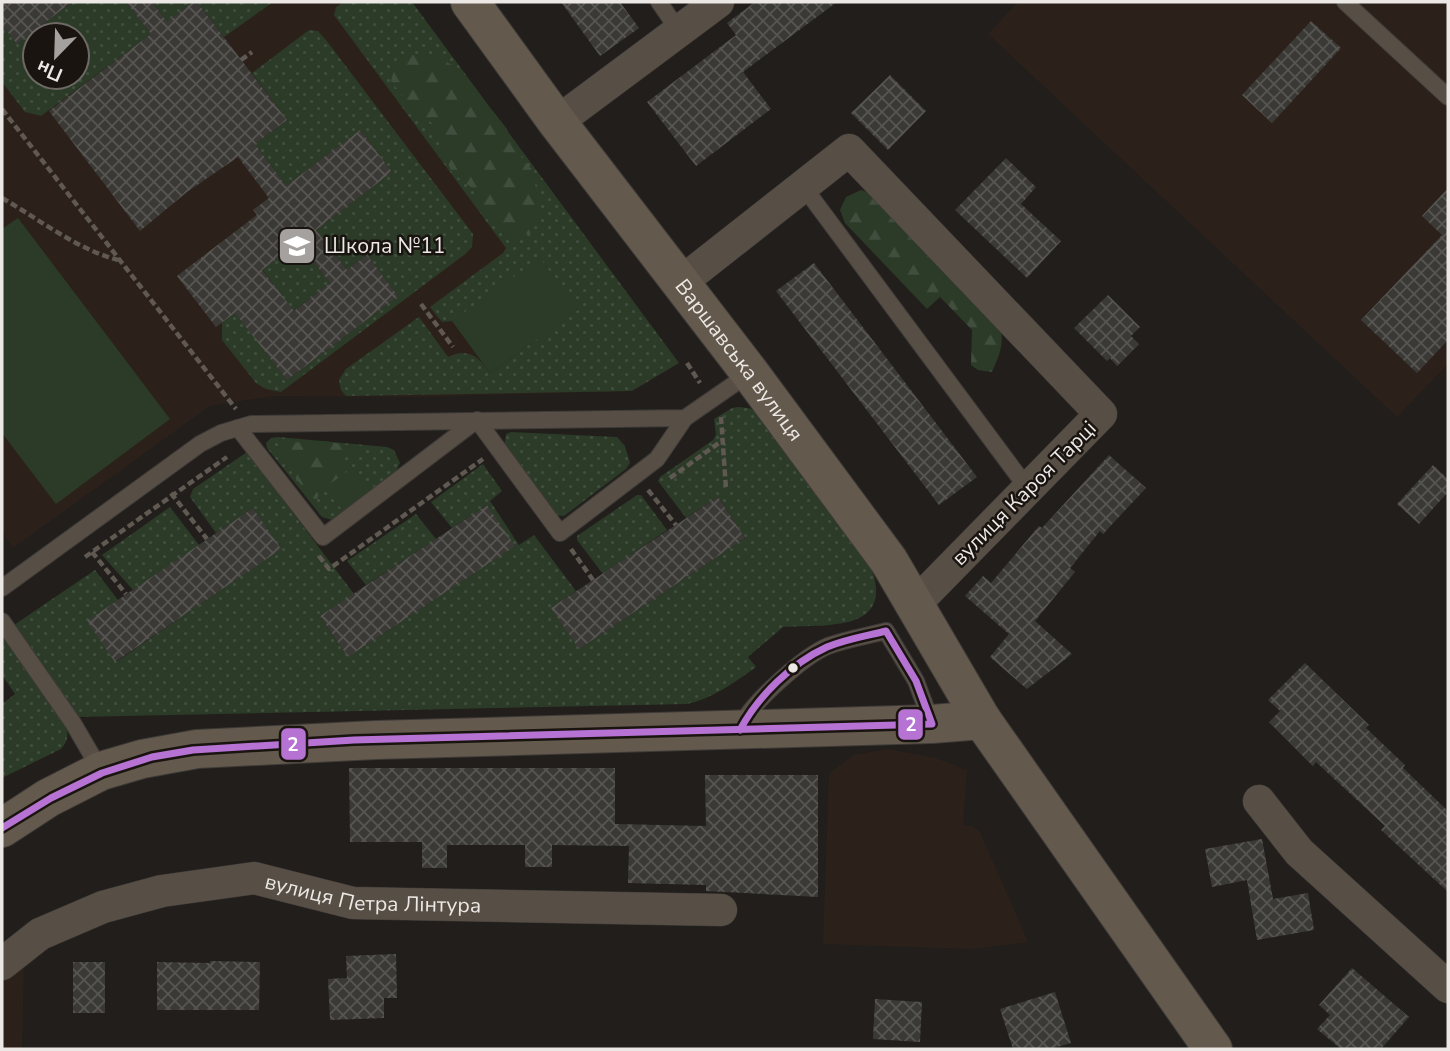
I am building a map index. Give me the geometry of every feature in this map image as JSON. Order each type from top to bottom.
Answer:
[{"type":"street","name":"Варшавська вулиця","points":[[470,2],[557,122],[750,373],[889,561],[901,617]]},
{"type":"street","points":[[557,122],[718,2]]},
{"type":"street","name":"вулиця Кароя Тарці","points":[[680,283],[849,150],[1101,414],[901,617]]},
{"type":"street","points":[[901,617],[982,720],[1213,1049]]},
{"type":"street","points":[[2,828],[48,798],[101,771],[142,759],[197,750],[283,743],[932,724],[982,720]]},
{"type":"street","points":[[1259,801],[1299,852],[1448,987]]},
{"type":"street","name":"вулиця Петра Лінтура","points":[[2,964],[40,934],[103,907],[162,891],[254,878],[353,903],[721,910]]},
{"type":"lane","points":[[659,2],[679,31]]},
{"type":"lane","points":[[1345,2],[1448,97]]},
{"type":"lane","points":[[803,186],[1028,489]]},
{"type":"lane","points":[[477,421],[560,533],[657,460],[685,418],[750,373]]},
{"type":"lane","points":[[2,588],[200,444],[238,420],[251,424],[685,418]]},
{"type":"lane","points":[[238,420],[323,537],[477,421]]},
{"type":"lane","points":[[740,730],[745,717],[784,676],[827,647],[901,617],[916,681],[932,724]]},
{"type":"lane","points":[[2,621],[73,723],[101,771]]},
{"type":"path","points":[[241,60],[252,52]]},
{"type":"path","points":[[2,109],[238,420]]},
{"type":"path","points":[[2,198],[54,230],[104,256],[118,260]]},
{"type":"path","points":[[421,304],[453,347]]},
{"type":"path","points":[[158,475],[207,539]]},
{"type":"path","points":[[637,475],[676,525]]},
{"type":"path","points":[[560,533],[593,580]]},
{"type":"path","points":[[77,534],[126,594]]},
{"type":"shaded area","name":"Школа №11","points":[[2,2],[412,2],[679,363],[632,391],[415,397],[274,396],[210,406],[13,548],[2,531]]},
{"type":"shaded area","points":[[1018,2],[1448,2],[1448,364],[1397,417],[988,34]]},
{"type":"shaded area","points":[[888,749],[936,758],[967,770],[963,825],[973,826],[980,832],[1028,942],[972,949],[823,944],[829,774],[853,755]]},
{"type":"shaded area","points":[[24,961],[22,1049],[2,1049],[2,978]]},
{"type":"green space","points":[[72,2],[126,2],[151,34],[91,79],[91,21],[47,21]]},
{"type":"green space","points":[[152,2],[193,2],[167,22]]},
{"type":"green space","points":[[197,2],[273,2],[224,37]]},
{"type":"green space","points":[[344,2],[412,2],[679,363],[632,391],[346,396],[341,390],[339,380],[346,369],[419,317],[448,357],[467,353],[482,362],[490,373],[578,309],[442,322],[430,307],[503,253],[506,248],[334,15],[336,7]]},
{"type":"green space","points":[[2,25],[17,44],[21,41],[21,91],[75,91],[41,116],[25,112],[2,82]]},
{"type":"green space","points":[[309,30],[318,31],[326,40],[473,234],[472,247],[281,392],[266,389],[256,383],[222,340],[222,323],[273,284],[254,258],[285,252],[299,242],[330,283],[256,340],[287,380],[398,296],[367,255],[347,270],[316,230],[392,172],[360,130],[286,186],[255,144],[287,120],[252,73]]},
{"type":"green space","points":[[407,54],[439,58],[454,66],[468,89],[493,111],[507,129],[512,145],[537,176],[535,184],[543,214],[530,234],[519,234],[515,240],[506,237],[488,220],[471,187],[452,173],[431,122],[418,117],[391,81],[397,58]]},
{"type":"green space","points":[[861,190],[874,194],[999,320],[1001,346],[992,372],[978,370],[971,365],[972,330],[940,297],[927,309],[845,223],[840,210],[846,197]]},
{"type":"green space","points":[[18,218],[170,419],[56,504],[2,433],[2,229]]},
{"type":"green space","points":[[540,258],[578,310],[490,373],[452,321]]},
{"type":"green space","points":[[738,407],[757,411],[871,567],[876,589],[873,604],[865,615],[851,621],[783,627],[748,657],[756,667],[723,689],[696,702],[74,717],[15,632],[14,625],[95,570],[118,600],[116,662],[280,549],[253,508],[216,533],[190,497],[193,489],[247,452],[354,594],[320,616],[348,657],[514,546],[487,505],[452,528],[431,502],[483,464],[502,491],[490,501],[519,545],[534,535],[576,591],[552,608],[579,649],[745,538],[718,497],[686,518],[658,481],[713,440],[716,435],[714,419]]},
{"type":"green space","points":[[511,432],[617,437],[625,446],[630,463],[626,469],[564,516],[554,515],[504,447],[506,434]]},
{"type":"green space","points":[[271,438],[387,447],[394,450],[400,463],[396,471],[332,520],[322,517],[267,448],[266,443]]},
{"type":"green space","points":[[324,441],[364,448],[366,453],[344,458],[339,478],[320,490],[317,499],[310,498],[278,452],[284,443]]},
{"type":"green space","points":[[352,468],[370,491],[343,511],[325,488]]},
{"type":"green space","points":[[637,495],[641,495],[667,530],[603,574],[577,540],[577,536]]},
{"type":"green space","points":[[170,507],[199,545],[133,590],[102,555]]},
{"type":"green space","points":[[416,514],[436,539],[366,585],[347,561]]},
{"type":"green space","points":[[2,634],[64,720],[67,735],[61,749],[2,778],[2,704],[15,694],[2,675]]},
{"type":"building","points":[[2,2],[72,2],[47,21],[21,21],[21,41],[17,44],[2,25]]},
{"type":"building","points":[[126,2],[152,2],[167,22],[193,2],[197,2],[287,120],[255,144],[286,186],[360,130],[392,172],[316,230],[347,270],[367,255],[398,296],[287,380],[235,313],[216,327],[177,276],[257,215],[253,210],[269,198],[238,157],[187,192],[140,231],[49,111],[75,91],[91,91],[91,79],[151,34]],"holes":[[[299,242],[330,283],[294,311],[262,270]]]},
{"type":"building","points":[[561,2],[620,2],[639,28],[600,56]]},
{"type":"building","points":[[755,2],[837,2],[743,72],[771,109],[696,166],[647,102],[736,35],[727,23]]},
{"type":"building","points":[[1311,21],[1341,48],[1272,123],[1242,95]]},
{"type":"building","points":[[890,75],[926,111],[888,150],[851,113]]},
{"type":"building","points":[[1006,158],[1036,187],[1021,204],[1061,241],[1027,278],[955,210]]},
{"type":"building","points":[[1448,188],[1448,340],[1417,373],[1361,320],[1442,235],[1422,216]]},
{"type":"building","points":[[814,263],[977,477],[939,505],[776,291]]},
{"type":"building","points":[[1108,295],[1140,327],[1131,336],[1139,344],[1117,366],[1110,358],[1107,361],[1074,328]]},
{"type":"building","points":[[1109,455],[1146,488],[1103,534],[1100,531],[1070,568],[1075,572],[1035,621],[1072,654],[1027,689],[990,657],[1009,634],[965,596],[983,576],[991,583],[1039,526],[1042,528]]},
{"type":"building","points":[[1433,465],[1448,479],[1448,492],[1419,524],[1397,504]]},
{"type":"building","points":[[718,497],[745,538],[579,649],[551,608]]},
{"type":"building","points":[[487,505],[515,546],[348,657],[320,616]]},
{"type":"building","points":[[253,508],[281,549],[115,662],[87,621]]},
{"type":"building","points":[[1305,663],[1369,725],[1366,728],[1448,811],[1448,892],[1381,830],[1385,826],[1316,762],[1313,766],[1269,722],[1280,711],[1268,700]]},
{"type":"building","points":[[349,768],[615,768],[615,824],[706,826],[705,775],[818,775],[818,897],[706,891],[706,885],[628,883],[629,846],[552,845],[552,867],[525,867],[525,845],[447,845],[447,868],[422,868],[422,842],[350,842]]},
{"type":"building","points":[[1262,839],[1273,899],[1308,893],[1314,930],[1257,940],[1247,880],[1212,887],[1205,849]]},
{"type":"building","points":[[396,954],[397,998],[384,998],[384,1018],[330,1020],[328,979],[347,978],[346,956]]},
{"type":"building","points":[[73,962],[105,962],[105,1013],[73,1013]]},
{"type":"building","points":[[157,962],[260,962],[259,1010],[157,1010]]},
{"type":"building","points":[[1352,968],[1409,1017],[1381,1049],[1341,1049],[1317,1029],[1330,1015],[1319,1005]]},
{"type":"building","points":[[1055,992],[1071,1043],[1050,1049],[1013,1049],[1000,1009]]},
{"type":"building","points":[[875,999],[922,1002],[920,1042],[873,1039]]},
{"type":"transit line","name":"2","points":[[2,828],[51,798],[102,773],[152,757],[193,750],[354,740],[932,724],[916,681],[886,631],[834,644],[801,662],[766,693],[747,717],[740,730]]},
{"type":"place","name":"Школа №11","points":[[297,246]]}]
